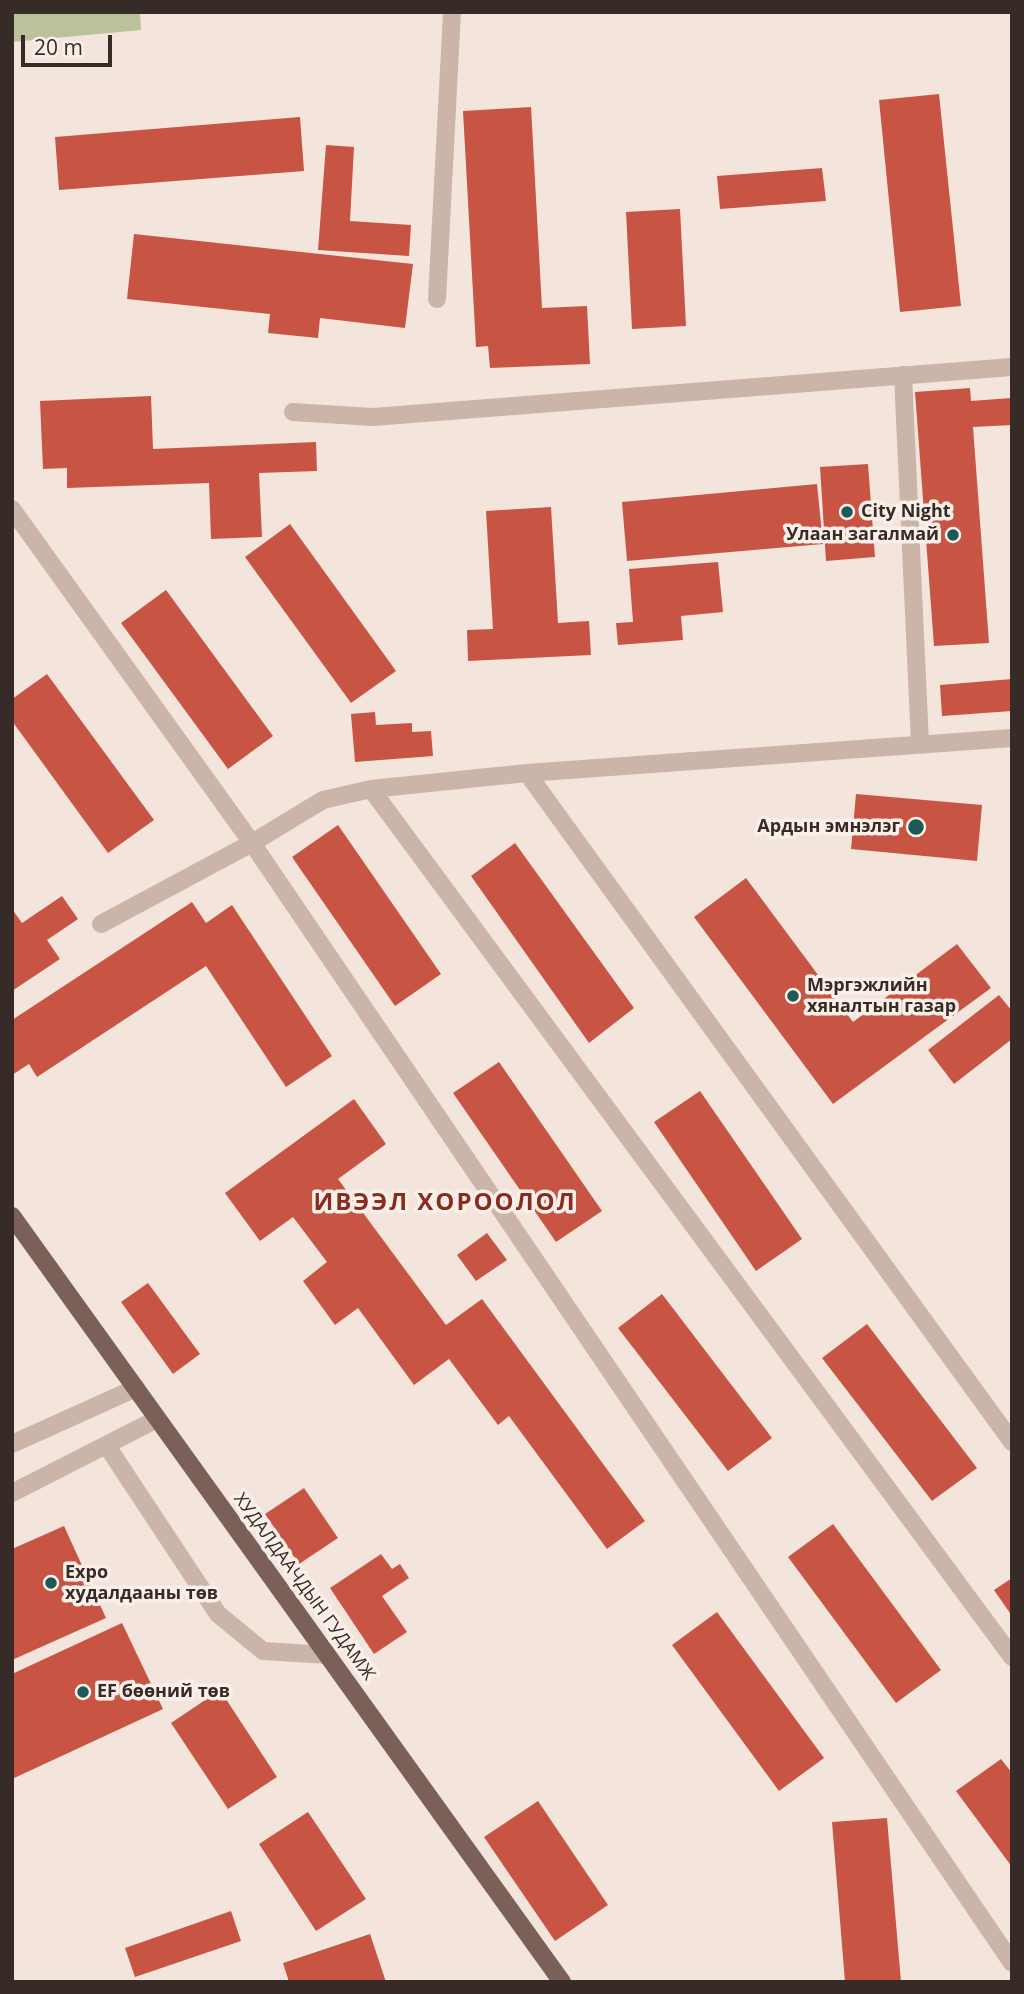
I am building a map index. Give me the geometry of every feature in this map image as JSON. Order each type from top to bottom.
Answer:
[{"type":"main road","name":"ХУДАЛДААЧДЫН ГУДАМЖ","points":[[12,1216],[562,1982]]},
{"type":"street","points":[[437,299],[452,12]]},
{"type":"street","points":[[293,412],[373,416],[1012,367]]},
{"type":"street","points":[[903,375],[920,743]]},
{"type":"street","points":[[12,509],[253,843],[1012,1963]]},
{"type":"street","points":[[101,924],[253,843],[323,800],[371,789],[527,773],[1012,738]]},
{"type":"street","points":[[527,773],[1012,1442]]},
{"type":"street","points":[[371,789],[1012,1657]]},
{"type":"street","points":[[12,1444],[136,1388]]},
{"type":"street","points":[[12,1493],[158,1419]]},
{"type":"street","points":[[107,1446],[218,1614],[262,1651],[328,1656]]},
{"type":"green space","points":[[12,12],[140,12],[141,30],[12,42]]},
{"type":"building","points":[[939,94],[961,306],[900,312],[879,100]]},
{"type":"building","points":[[531,107],[542,308],[587,306],[590,364],[490,368],[488,346],[476,347],[463,111]]},
{"type":"building","points":[[300,117],[304,171],[59,190],[55,137]]},
{"type":"building","points":[[326,145],[354,147],[350,221],[411,225],[409,256],[318,250]]},
{"type":"building","points":[[822,168],[826,201],[720,209],[717,176]]},
{"type":"building","points":[[680,209],[686,326],[632,329],[626,212]]},
{"type":"building","points":[[134,234],[413,264],[405,328],[320,318],[318,338],[268,333],[270,314],[127,299]]},
{"type":"building","name":"Улаан загалмай","points":[[970,388],[971,401],[1011,398],[1012,425],[973,427],[989,643],[934,646],[915,392]]},
{"type":"building","points":[[151,396],[153,449],[316,442],[317,471],[259,473],[262,537],[211,539],[209,483],[67,488],[67,468],[43,469],[40,401]]},
{"type":"building","name":"City Night","points":[[868,464],[875,557],[826,561],[820,467]]},
{"type":"building","points":[[817,484],[823,544],[627,561],[622,502]]},
{"type":"building","points":[[551,507],[558,623],[589,621],[591,655],[468,661],[467,630],[493,629],[486,511]]},
{"type":"building","points":[[290,524],[396,671],[351,703],[245,557]]},
{"type":"building","points":[[718,562],[723,612],[681,616],[683,640],[618,645],[616,623],[633,622],[629,569]]},
{"type":"building","points":[[166,590],[273,736],[228,769],[121,623]]},
{"type":"building","points":[[47,674],[154,820],[108,853],[12,721],[12,699]]},
{"type":"building","points":[[1012,679],[1012,711],[942,716],[940,685]]},
{"type":"building","points":[[375,712],[376,725],[412,723],[412,732],[431,731],[433,756],[355,762],[351,714]]},
{"type":"building","name":"Ардын эмнэлэг","points":[[856,794],[982,805],[977,861],[851,849]]},
{"type":"building","points":[[338,825],[441,974],[395,1006],[292,857]]},
{"type":"building","points":[[515,843],[634,1008],[589,1043],[471,876]]},
{"type":"building","name":"Мэргэжлийн хяналтын газар","points":[[746,878],[853,1022],[957,944],[991,988],[833,1104],[694,917]]},
{"type":"building","points":[[62,896],[78,919],[47,940],[60,959],[12,991],[12,909],[22,923]]},
{"type":"building","points":[[192,902],[206,923],[232,905],[332,1056],[286,1087],[206,966],[37,1077],[29,1064],[12,1075],[12,1020]]},
{"type":"building","points":[[999,995],[1012,1011],[1012,1039],[954,1084],[928,1050]]},
{"type":"building","points":[[499,1062],[602,1211],[556,1242],[453,1093]]},
{"type":"building","points":[[700,1091],[802,1239],[756,1271],[654,1122]]},
{"type":"building","points":[[354,1099],[386,1144],[338,1179],[446,1325],[482,1299],[645,1521],[607,1549],[509,1416],[498,1425],[449,1359],[414,1385],[358,1308],[335,1325],[303,1281],[327,1262],[293,1217],[260,1241],[225,1193]]},
{"type":"building","points":[[487,1233],[507,1260],[476,1281],[457,1255]]},
{"type":"building","points":[[148,1283],[200,1354],[173,1374],[121,1302]]},
{"type":"building","points":[[662,1294],[772,1438],[728,1471],[618,1328]]},
{"type":"building","points":[[867,1324],[977,1468],[932,1501],[822,1358]]},
{"type":"building","points":[[304,1488],[338,1538],[299,1564],[265,1514]]},
{"type":"building","points":[[833,1524],[941,1670],[896,1703],[788,1557]]},
{"type":"building","name":"Expo худалдааны төв","points":[[64,1526],[106,1618],[12,1660],[12,1549]]},
{"type":"building","points":[[381,1554],[392,1569],[400,1564],[409,1578],[382,1596],[407,1632],[374,1654],[330,1588]]},
{"type":"building","points":[[1012,1578],[1012,1616],[994,1590]]},
{"type":"building","points":[[717,1612],[824,1758],[779,1791],[672,1645]]},
{"type":"building","name":"EF бөөний төв","points":[[122,1623],[163,1709],[12,1779],[12,1674]]},
{"type":"building","points":[[220,1690],[277,1777],[228,1809],[171,1723]]},
{"type":"building","points":[[1001,1759],[1012,1773],[1012,1867],[956,1791]]},
{"type":"building","points":[[538,1801],[608,1905],[555,1941],[484,1837]]},
{"type":"building","points":[[308,1812],[366,1899],[316,1931],[259,1844]]},
{"type":"building","points":[[887,1818],[901,1982],[845,1982],[832,1822]]},
{"type":"building","points":[[231,1911],[241,1941],[135,1977],[125,1948]]},
{"type":"building","points":[[370,1934],[386,1982],[289,1982],[283,1963]]},
{"type":"place","name":"City Night","points":[[847,512]]},
{"type":"place","name":"Улаан загалмай","points":[[953,535]]},
{"type":"place","name":"Ардын эмнэлэг","points":[[916,827]]},
{"type":"place","name":"Мэргэжлийн хяналтын газар","points":[[793,996]]},
{"type":"place","name":"Expo худалдааны төв","points":[[51,1583]]},
{"type":"place","name":"EF бөөний төв","points":[[83,1692]]},
{"type":"district","name":"ИВЭЭЛ ХОРООЛОЛ","points":[[445,1203]]}]
